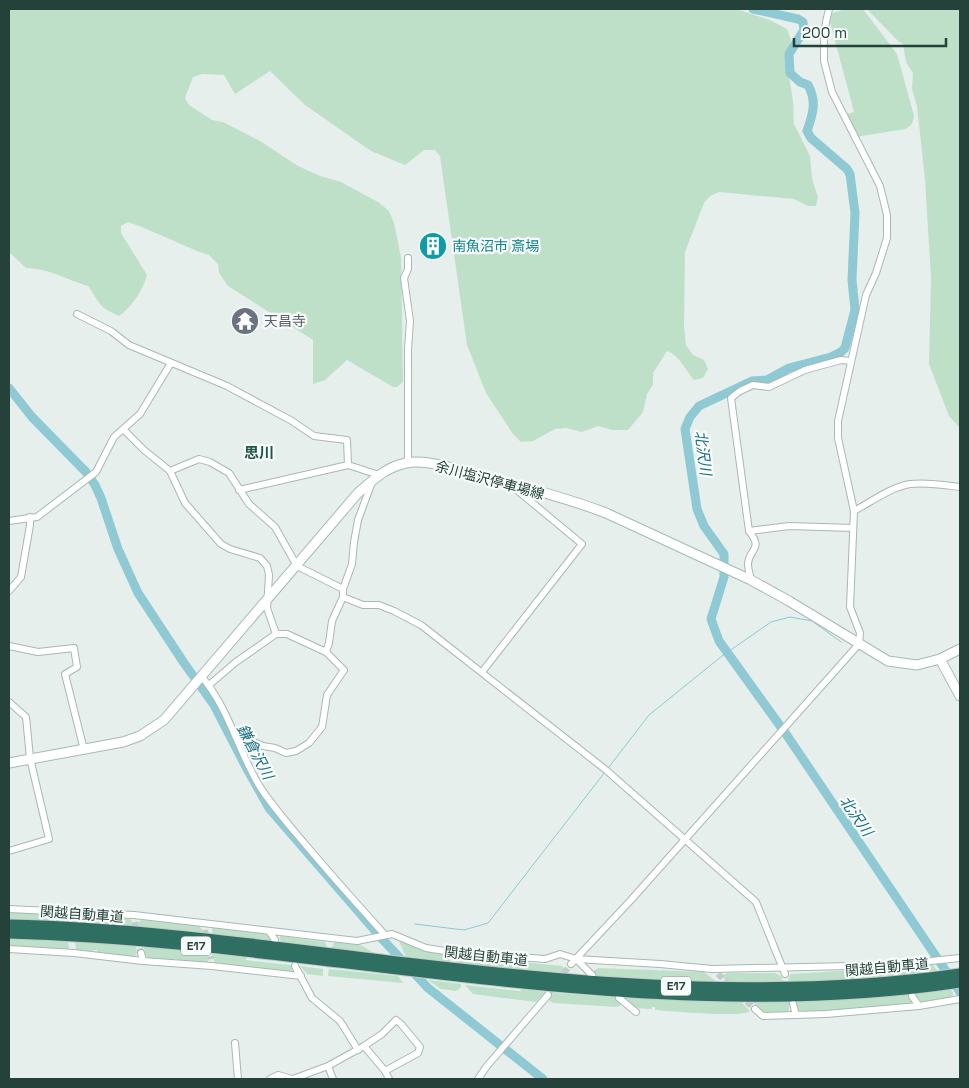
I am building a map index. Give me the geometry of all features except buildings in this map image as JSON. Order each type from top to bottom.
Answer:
[{"type":"highway","name":"関越自動車道","points":[[9,925],[150,933],[572,988],[699,996],[834,995],[939,981],[960,982]]},
{"type":"highway","name":"関越自動車道","points":[[9,933],[176,944],[380,963]]},
{"type":"highway","name":"関越自動車道","points":[[939,981],[960,974]]},
{"type":"main road","name":"余川塩沢停車場線","points":[[9,763],[123,742],[140,736],[164,720],[358,493],[376,477],[394,466],[408,462],[437,464],[588,506],[751,580],[888,661],[917,665],[940,659],[960,649]]},
{"type":"main road","points":[[940,659],[960,696]]},
{"type":"street","points":[[574,962],[859,644],[860,633],[850,607],[854,511],[838,438],[838,421],[866,295],[876,273],[887,238],[887,215],[880,186],[832,92],[824,61],[826,22],[830,9]]},
{"type":"street","points":[[408,258],[408,269],[404,278],[410,321],[408,349],[408,462]]},
{"type":"street","points":[[77,314],[111,331],[129,345],[227,386],[292,421],[314,436],[347,440],[348,465]]},
{"type":"street","points":[[751,580],[748,563],[756,548],[755,540],[749,532],[730,398],[740,390],[753,385],[769,387],[805,370],[841,360],[851,361]]},
{"type":"street","points":[[9,521],[37,517],[96,472],[114,437],[140,414],[171,363]]},
{"type":"street","points":[[124,430],[144,450],[170,471],[185,503],[221,544],[230,549],[260,558],[267,566],[269,575],[266,608],[276,634]]},
{"type":"street","points":[[170,471],[199,459],[210,462],[229,473],[249,504],[275,527],[297,566],[343,589]]},
{"type":"street","points":[[239,490],[348,465],[376,477],[358,520],[352,564],[343,589],[343,597],[332,621],[326,652]]},
{"type":"street","points":[[482,672],[582,544],[508,483]]},
{"type":"street","points":[[854,511],[892,490],[909,484],[942,484],[960,487]]},
{"type":"street","points":[[9,591],[21,577],[30,517]]},
{"type":"street","points":[[749,532],[789,526],[853,528]]},
{"type":"street","points":[[343,597],[363,605],[379,605],[421,625],[606,770],[756,902],[784,971]]},
{"type":"street","points":[[209,685],[222,676],[236,662],[276,634],[287,634],[326,652],[344,670],[327,695],[322,727],[309,743],[296,751],[286,753],[235,734]]},
{"type":"street","points":[[9,646],[38,652],[74,648],[77,667],[66,674],[84,750]]},
{"type":"street","points":[[202,676],[209,685],[235,734],[248,765],[268,799],[383,935]]},
{"type":"street","points":[[9,702],[26,717],[30,758],[48,839],[9,851]]},
{"type":"street","points":[[9,909],[135,918],[204,927],[269,931],[357,942],[392,934],[426,948],[451,952],[545,959],[560,954],[592,975]]},
{"type":"street","points":[[269,931],[276,940]]},
{"type":"street","points":[[9,949],[74,953],[142,961],[212,963],[302,976]]},
{"type":"street","points":[[141,953],[142,961]]},
{"type":"street","points":[[574,962],[660,964],[712,969],[784,971],[892,965],[960,958]]},
{"type":"street","points":[[892,965],[896,972]]},
{"type":"street","points":[[295,966],[312,998],[340,1021],[361,1048],[385,1071],[388,1079]]},
{"type":"street","points":[[712,969],[718,974]]},
{"type":"street","points":[[478,1079],[548,995]]},
{"type":"street","points":[[912,996],[919,1006]]},
{"type":"street","points":[[619,998],[636,1012]]},
{"type":"street","points":[[754,1010],[763,1016],[826,1014],[919,1006],[960,999]]},
{"type":"street","points":[[793,1004],[796,1015]]},
{"type":"street","points":[[270,1079],[278,1076],[293,1079],[328,1066],[382,1034],[396,1020],[420,1047],[418,1053],[385,1071]]},
{"type":"street","points":[[236,1043],[238,1079]]},
{"type":"street","points":[[328,1066],[333,1079]]},
{"type":"green space","points":[[9,9],[736,9],[770,20],[787,29],[791,40],[786,57],[793,101],[794,124],[810,156],[812,179],[818,197],[816,206],[808,206],[794,199],[719,192],[710,196],[704,203],[685,252],[684,326],[686,345],[693,355],[704,360],[708,369],[703,378],[694,380],[679,360],[667,351],[653,373],[653,385],[647,394],[643,412],[628,430],[612,430],[598,426],[582,432],[566,428],[555,429],[533,441],[521,442],[513,434],[486,393],[467,345],[440,156],[435,150],[424,150],[405,165],[371,151],[305,105],[270,71],[235,94],[224,75],[202,74],[193,77],[185,98],[189,105],[212,120],[223,122],[260,141],[298,166],[320,176],[341,182],[378,202],[389,211],[394,223],[401,257],[403,382],[397,387],[393,387],[347,360],[325,380],[313,384],[313,340],[228,286],[219,273],[218,264],[209,255],[128,222],[121,226],[121,233],[147,275],[136,298],[119,316],[103,307],[88,286],[51,272],[26,268],[9,252]]},
{"type":"green space","points":[[847,9],[863,9],[897,54],[914,116],[912,124],[906,129],[855,137],[844,115],[854,112],[830,22],[832,13]]},
{"type":"green space","points":[[867,9],[960,9],[960,428],[949,416],[929,364],[931,278],[925,179],[917,106],[912,89],[913,73],[906,62],[903,44]]},
{"type":"green space","points":[[9,912],[61,914],[63,921],[9,919]]},
{"type":"green space","points":[[72,915],[130,919],[134,927],[69,922],[68,918]]},
{"type":"green space","points":[[141,920],[199,926],[203,934],[139,928],[138,923]]},
{"type":"green space","points":[[212,927],[266,934],[272,941],[212,935]]},
{"type":"green space","points":[[281,936],[325,942],[327,947],[282,942],[279,938]]},
{"type":"green space","points":[[9,938],[68,941],[69,948],[66,950],[41,949],[41,947],[37,947],[36,950],[9,949]]},
{"type":"green space","points":[[399,941],[425,951],[446,954],[451,962],[406,957]]},
{"type":"green space","points":[[75,942],[136,946],[137,953],[134,957],[97,953],[97,950],[93,952],[79,951],[76,949]]},
{"type":"green space","points":[[335,942],[359,944],[374,953],[331,948]]},
{"type":"green space","points":[[144,947],[207,953],[209,960],[206,963],[179,962],[179,960],[175,959],[174,962],[148,958],[145,955]]},
{"type":"green space","points":[[212,954],[246,957],[246,960],[290,965],[293,969],[289,972],[215,964]]},
{"type":"green space","points":[[459,956],[562,966],[565,970],[561,973],[457,963],[456,959]]},
{"type":"green space","points":[[933,965],[938,972],[901,976],[899,973],[902,967]]},
{"type":"green space","points":[[300,966],[323,969],[323,976],[307,974]]},
{"type":"green space","points":[[598,968],[704,972],[717,982],[598,976],[592,972]]},
{"type":"green space","points":[[886,968],[896,976],[789,982],[788,979],[791,974]]},
{"type":"green space","points":[[329,969],[398,976],[403,983],[328,976]]},
{"type":"green space","points":[[727,973],[775,973],[781,976],[783,982],[729,983],[721,976]]},
{"type":"green space","points":[[428,980],[461,984],[461,987],[456,991],[441,989]]},
{"type":"green space","points":[[465,985],[546,992],[536,1002],[473,994]]},
{"type":"green space","points":[[951,990],[953,993],[952,999],[920,1003],[913,994]]},
{"type":"green space","points":[[554,993],[614,997],[621,1005],[617,1007],[553,1003],[549,1000]]},
{"type":"green space","points":[[908,994],[912,1000],[910,1005],[803,1012],[797,1009],[794,1002]]},
{"type":"green space","points":[[624,998],[741,1002],[750,1011],[720,1014],[655,1010],[655,1007],[643,1009],[630,1004]]},
{"type":"green space","points":[[752,1002],[789,1002],[789,1010],[787,1013],[767,1014]]},
{"type":"waterway","name":"北沢川","points":[[753,9],[798,19],[803,22],[804,30],[789,54],[790,73],[800,82],[808,85],[811,91],[813,108],[807,131],[811,138],[847,169],[850,174],[855,213],[852,280],[855,310],[845,348],[841,352],[831,357],[789,368],[767,380],[752,381],[699,406],[690,417],[685,429],[697,509],[704,526],[724,554],[724,577],[711,619],[719,641],[786,734],[960,992]]},
{"type":"waterway","name":"鎌倉沢川","points":[[9,388],[32,417],[86,472],[95,485],[118,549],[138,593],[214,705],[269,808],[384,941],[428,988],[543,1079]]},
{"type":"waterway","points":[[609,767],[649,715],[722,656],[771,622],[790,617],[812,621],[841,642]]},
{"type":"waterway","points":[[415,924],[464,930],[488,923],[605,772]]},
{"type":"tunnel","points":[[135,922],[141,953]]},
{"type":"tunnel","points":[[205,930],[211,959]]},
{"type":"tunnel","points":[[548,995],[571,964]]},
{"type":"tunnel","points":[[718,974],[731,987]]},
{"type":"tunnel","points":[[740,996],[755,1009]]},
{"type":"place","name":"南魚沼市 斎場","points":[[433,246]]},
{"type":"place","name":"天昌寺","points":[[245,321]]},
{"type":"district","name":"思川","points":[[259,453]]}]
